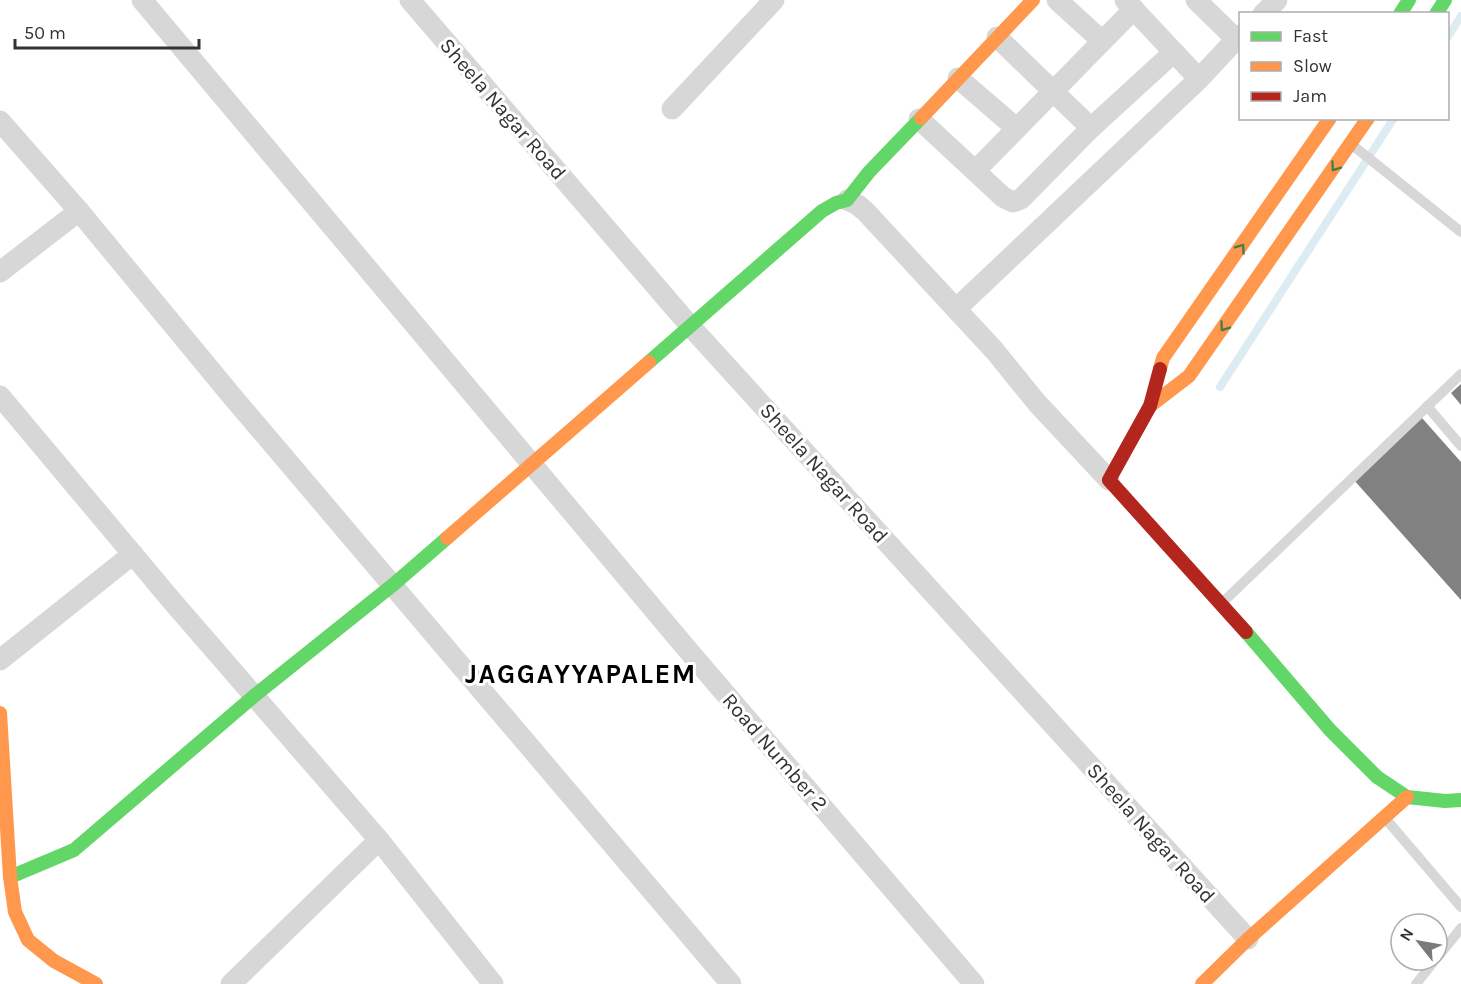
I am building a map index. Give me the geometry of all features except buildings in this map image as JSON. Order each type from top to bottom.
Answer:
[{"type":"street","name":"Road Number 2","points":[[142,0],[531,464],[974,984]]},
{"type":"street","name":"Sheela Nagar Road","points":[[410,0],[691,327],[1248,939]]},
{"type":"street","points":[[672,109],[774,0]]},
{"type":"street","points":[[10,877],[74,850],[254,696],[394,584],[822,211],[847,200],[868,172],[1033,0]]},
{"type":"street","points":[[1058,0],[1102,41]]},
{"type":"street","points":[[956,309],[1198,79],[1238,37],[1196,0]]},
{"type":"street","points":[[1265,12],[1277,0]]},
{"type":"street","points":[[975,171],[1102,41],[1129,5],[1198,79]]},
{"type":"street","points":[[997,37],[1091,128]]},
{"type":"street","points":[[919,119],[1003,197],[1013,202],[1021,199],[1091,128],[1174,52]]},
{"type":"street","points":[[958,78],[1016,128]]},
{"type":"street","points":[[1109,480],[1150,406],[1163,358],[1329,120]]},
{"type":"street","points":[[1150,406],[1190,376],[1367,120]]},
{"type":"street","points":[[0,121],[79,211],[231,395],[732,984]]},
{"type":"street","points":[[847,200],[866,212],[994,350],[1037,403],[1221,604],[1330,730],[1377,777],[1407,798],[1461,800]]},
{"type":"street","points":[[0,272],[79,211]]},
{"type":"street","points":[[0,396],[379,840],[494,984]]},
{"type":"street","points":[[0,660],[133,554]]},
{"type":"street","points":[[0,713],[10,877],[15,912],[28,940],[54,961],[96,984]]},
{"type":"street","points":[[1202,984],[1248,939],[1407,798]]},
{"type":"street","points":[[231,984],[379,840]]},
{"type":"lane","points":[[1351,144],[1461,231]]},
{"type":"lane","points":[[1221,604],[1461,374]]},
{"type":"lane","points":[[1427,406],[1461,446]]},
{"type":"lane","points":[[1385,818],[1461,907]]},
{"type":"lane","points":[[1449,943],[1461,928]]},
{"type":"lane","points":[[1416,984],[1426,972]]},
{"type":"waterway","points":[[1449,35],[1461,16]]},
{"type":"waterway","points":[[1220,387],[1393,120]]},
{"type":"traffic: fast","points":[[1401,12],[1409,0]]},
{"type":"traffic: fast","points":[[1437,12],[1445,0]]},
{"type":"traffic: fast","points":[[649,362],[822,211],[847,200],[869,172],[921,118]]},
{"type":"traffic: fast","points":[[10,877],[74,850],[254,696],[394,584],[447,538]]},
{"type":"traffic: fast","points":[[1246,632],[1330,730],[1377,777],[1407,797],[1445,801],[1461,800]]},
{"type":"traffic: slow","points":[[921,118],[1033,0]]},
{"type":"traffic: slow","points":[[1160,369],[1163,358],[1329,120]]},
{"type":"traffic: slow","points":[[1150,406],[1189,376],[1367,120]]},
{"type":"traffic: slow","points":[[447,538],[649,362]]},
{"type":"traffic: slow","points":[[0,713],[10,877],[15,912],[28,940],[54,961],[96,984]]},
{"type":"traffic: slow","points":[[1202,984],[1248,939],[1407,797]]},
{"type":"traffic: jam","points":[[1160,369],[1150,406],[1109,480],[1246,632]]},
{"type":"district","name":"JAGGAYYAPALEM","points":[[581,674]]}]
